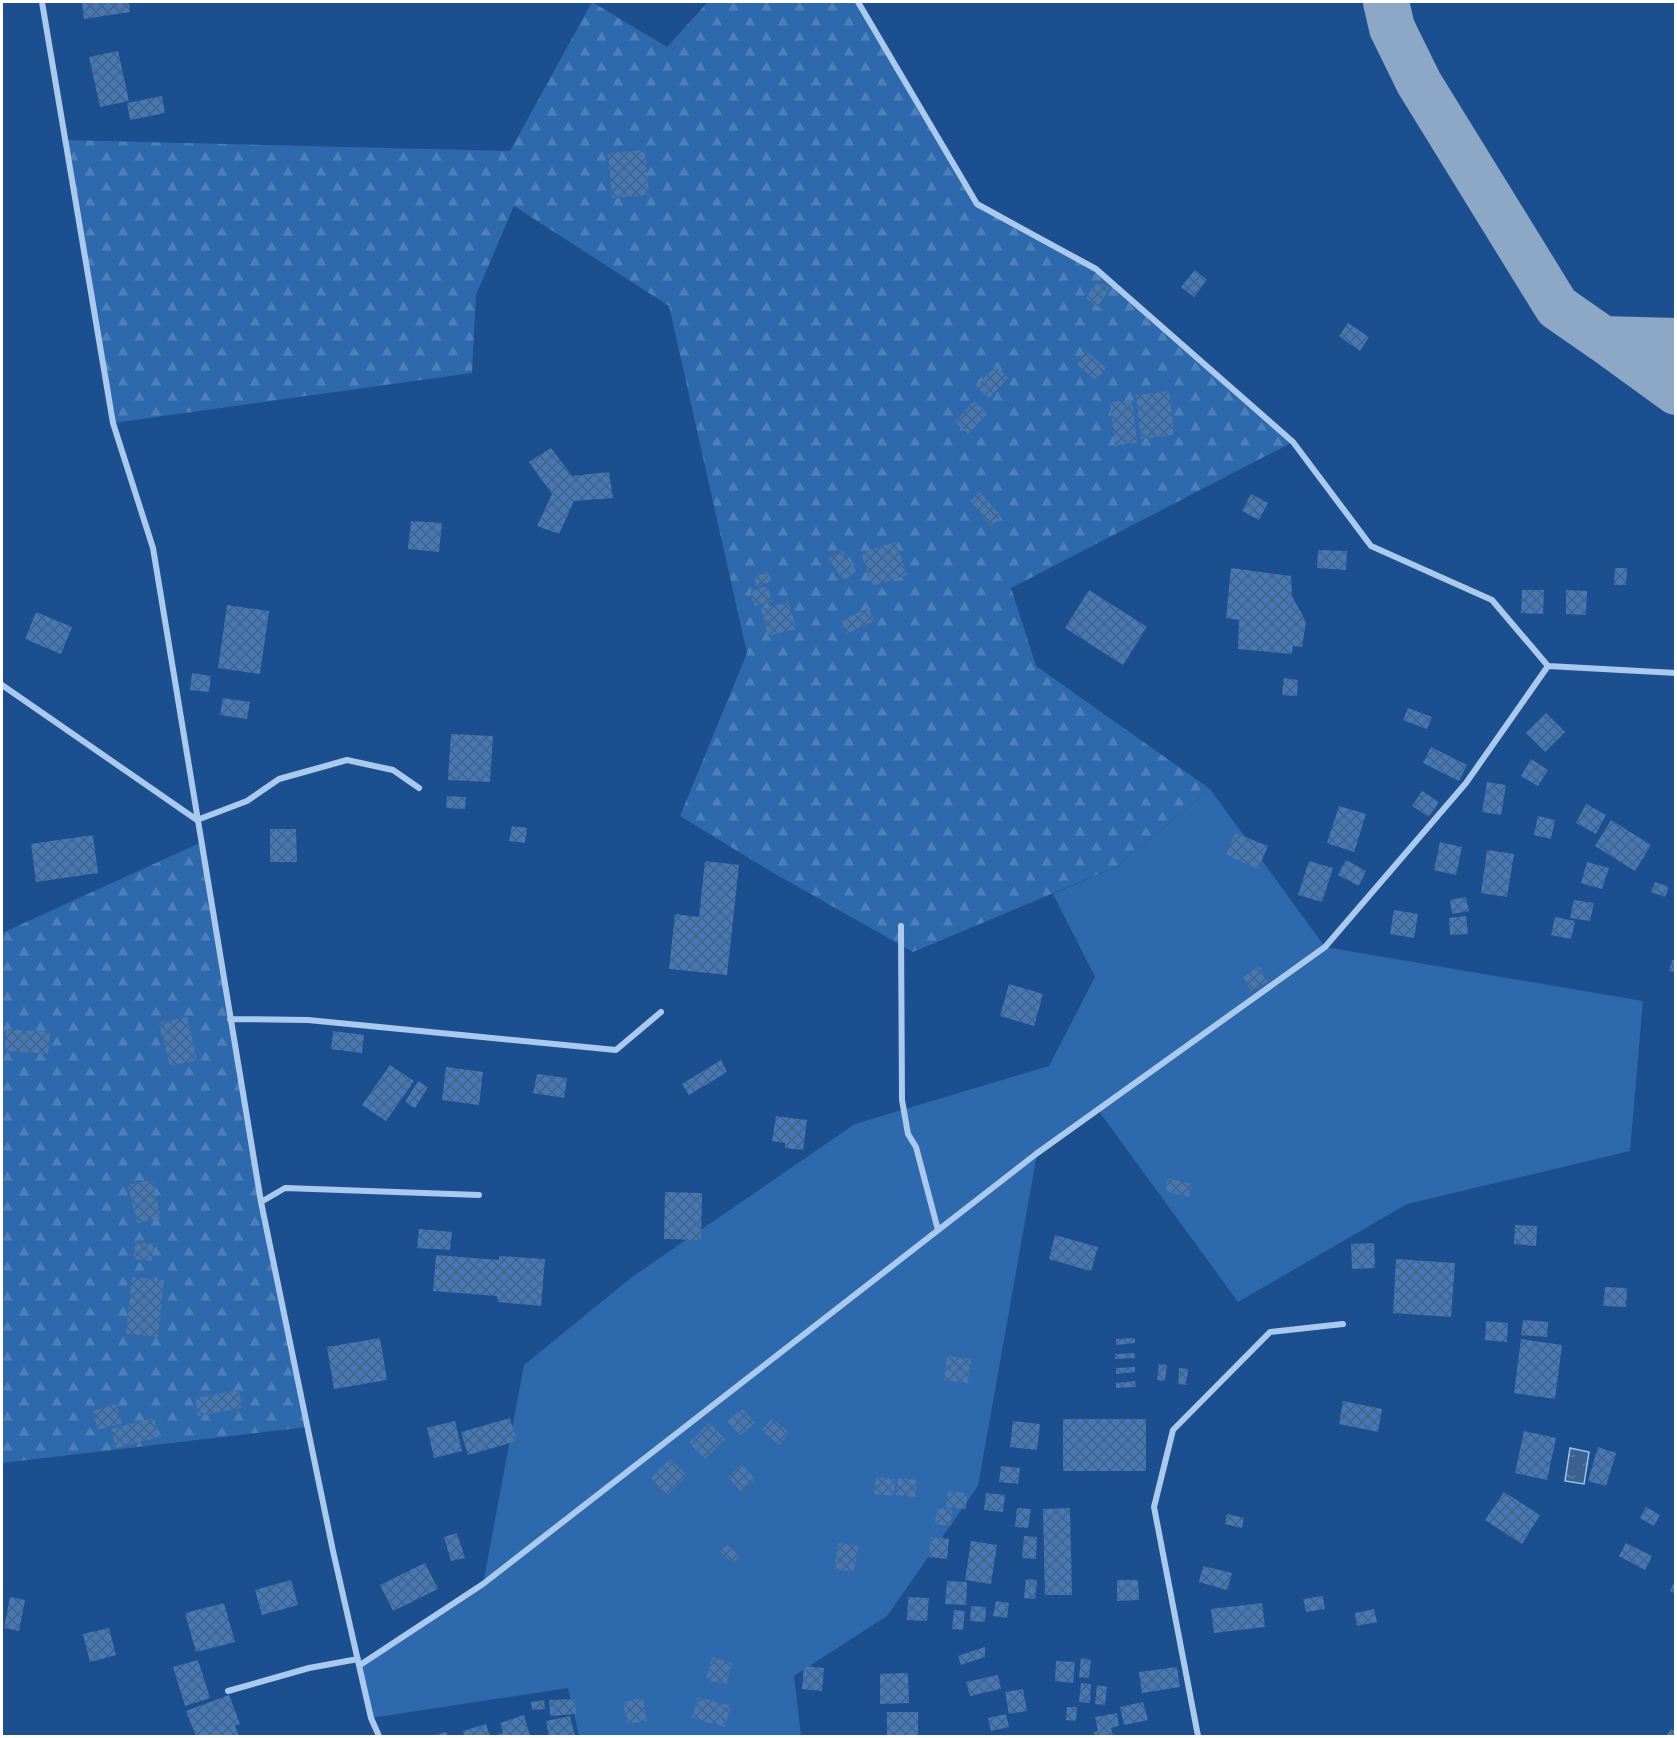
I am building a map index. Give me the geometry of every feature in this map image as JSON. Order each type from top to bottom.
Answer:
[{"type":"street","points":[[42,2],[113,423],[153,548],[261,1202],[333,1551],[371,1718],[379,1737]]},
{"type":"street","points":[[858,2],[977,204],[1096,268],[1293,442],[1371,546],[1492,600],[1548,666],[1676,673]]},
{"type":"street","points":[[228,1691],[309,1668],[359,1662],[483,1584],[1036,1154],[1325,947],[1466,783],[1548,666]]},
{"type":"street","points":[[2,685],[197,819]]},
{"type":"street","points":[[197,819],[247,801],[279,779],[346,760],[393,770],[419,788]]},
{"type":"street","points":[[901,926],[902,1100],[908,1134],[916,1147],[938,1230]]},
{"type":"street","points":[[230,1019],[308,1020],[616,1050],[661,1012]]},
{"type":"street","points":[[261,1202],[285,1188],[479,1195]]},
{"type":"street","points":[[1198,1737],[1154,1507],[1173,1430],[1270,1332],[1343,1324]]},
{"type":"green space","points":[[592,2],[667,47],[708,2],[858,2],[977,204],[1096,269],[1293,442],[1011,588],[1036,666],[1210,789],[1116,867],[913,952],[770,871],[680,816],[747,653],[669,306],[514,206],[476,295],[472,373],[113,423],[65,140],[510,151]]},
{"type":"green space","points":[[1210,789],[1325,947],[1643,1001],[1630,1151],[1407,1204],[1238,1302],[1098,1110],[1037,1154],[978,1486],[887,1616],[794,1676],[801,1736],[579,1736],[568,1688],[371,1718],[360,1665],[483,1584],[524,1365],[632,1277],[855,1124],[1049,1066],[1095,977],[1053,894],[1116,867]]},
{"type":"green space","points":[[202,842],[261,1202],[307,1427],[2,1463],[2,933]]},
{"type":"water","points":[[1570,1448],[1589,1452],[1584,1484],[1565,1481]]},
{"type":"building","points":[[82,2],[129,2],[130,12],[84,19]]},
{"type":"building","points":[[118,51],[129,101],[100,107],[89,57]]},
{"type":"building","points":[[162,96],[165,113],[130,120],[127,103]]},
{"type":"building","points":[[645,150],[649,195],[612,198],[608,153]]},
{"type":"building","points":[[1195,270],[1207,280],[1194,297],[1181,287]]},
{"type":"building","points":[[1097,281],[1110,288],[1098,307],[1086,298]]},
{"type":"building","points":[[1348,323],[1369,337],[1360,351],[1339,336]]},
{"type":"building","points":[[1086,351],[1106,368],[1096,380],[1076,364]]},
{"type":"building","points":[[996,366],[1008,378],[989,398],[976,386]]},
{"type":"building","points":[[1169,391],[1174,435],[1141,439],[1136,395]]},
{"type":"building","points":[[1132,400],[1137,443],[1115,445],[1110,402]]},
{"type":"building","points":[[974,401],[987,414],[968,434],[955,422]]},
{"type":"building","points":[[551,448],[572,476],[609,472],[613,498],[574,501],[559,534],[537,526],[552,494],[529,462]]},
{"type":"building","points":[[980,492],[1001,517],[991,526],[970,501]]},
{"type":"building","points":[[1251,494],[1268,503],[1259,520],[1242,511]]},
{"type":"building","points":[[411,521],[442,523],[439,552],[408,549]]},
{"type":"building","points":[[896,542],[907,575],[872,586],[861,553]]},
{"type":"building","points":[[842,550],[857,572],[843,581],[829,559]]},
{"type":"building","points":[[1318,550],[1347,551],[1346,570],[1317,568]]},
{"type":"building","points":[[1231,568],[1291,576],[1292,596],[1306,622],[1302,647],[1293,646],[1292,654],[1238,649],[1239,620],[1226,618]]},
{"type":"building","points":[[1615,568],[1627,568],[1626,585],[1614,585]]},
{"type":"building","points":[[767,573],[770,582],[757,586],[754,577]]},
{"type":"building","points":[[768,587],[772,602],[754,606],[750,590]]},
{"type":"building","points":[[1089,590],[1147,627],[1123,665],[1065,628]]},
{"type":"building","points":[[1522,590],[1544,590],[1543,614],[1521,613]]},
{"type":"building","points":[[1566,590],[1587,591],[1586,615],[1566,614]]},
{"type":"building","points":[[789,602],[796,629],[768,636],[761,609]]},
{"type":"building","points":[[227,605],[269,611],[260,674],[218,668]]},
{"type":"building","points":[[868,608],[874,621],[847,634],[841,621]]},
{"type":"building","points":[[36,612],[72,627],[61,654],[25,639]]},
{"type":"building","points":[[192,673],[211,676],[209,692],[190,690]]},
{"type":"building","points":[[1284,678],[1298,680],[1297,696],[1282,695]]},
{"type":"building","points":[[223,698],[250,702],[247,719],[220,715]]},
{"type":"building","points":[[1408,708],[1432,717],[1427,729],[1403,720]]},
{"type":"building","points":[[1546,713],[1565,732],[1545,752],[1526,733]]},
{"type":"building","points":[[451,734],[493,736],[490,782],[448,780]]},
{"type":"building","points":[[1431,747],[1467,765],[1459,781],[1423,763]]},
{"type":"building","points":[[1531,759],[1548,770],[1538,786],[1521,776]]},
{"type":"building","points":[[1487,782],[1506,785],[1501,815],[1482,812]]},
{"type":"building","points":[[1422,791],[1439,802],[1429,817],[1412,806]]},
{"type":"building","points":[[447,796],[466,797],[465,809],[446,808]]},
{"type":"building","points":[[1586,804],[1606,815],[1596,834],[1576,823]]},
{"type":"building","points":[[1339,806],[1366,814],[1354,852],[1327,843]]},
{"type":"building","points":[[1538,816],[1555,820],[1551,839],[1534,835]]},
{"type":"building","points":[[1611,820],[1651,845],[1635,871],[1595,846]]},
{"type":"building","points":[[512,826],[527,828],[525,843],[509,841]]},
{"type":"building","points":[[270,829],[296,829],[297,862],[270,862]]},
{"type":"building","points":[[1235,833],[1268,846],[1258,869],[1226,855]]},
{"type":"building","points":[[93,835],[98,873],[36,882],[31,844]]},
{"type":"building","points":[[1440,842],[1462,847],[1456,875],[1434,870]]},
{"type":"building","points":[[1487,850],[1514,854],[1507,897],[1481,893]]},
{"type":"building","points":[[1346,860],[1366,871],[1359,886],[1338,875]]},
{"type":"building","points":[[705,861],[739,865],[727,975],[669,969],[675,914],[699,917]]},
{"type":"building","points":[[1309,861],[1333,868],[1322,902],[1298,895]]},
{"type":"building","points":[[1587,862],[1609,868],[1602,889],[1581,883]]},
{"type":"building","points":[[1655,882],[1669,887],[1665,897],[1651,892]]},
{"type":"building","points":[[1466,897],[1469,911],[1452,914],[1450,900]]},
{"type":"building","points":[[1574,900],[1594,903],[1590,921],[1570,918]]},
{"type":"building","points":[[1394,910],[1418,914],[1414,938],[1390,934]]},
{"type":"building","points":[[1466,916],[1468,934],[1450,935],[1449,918]]},
{"type":"building","points":[[1555,917],[1575,921],[1571,939],[1551,935]]},
{"type":"building","points":[[1672,960],[1676,960],[1676,972],[1669,971]]},
{"type":"building","points":[[1259,966],[1268,981],[1252,992],[1242,978]]},
{"type":"building","points":[[1009,984],[1043,994],[1034,1026],[1000,1016]]},
{"type":"building","points":[[187,1017],[197,1060],[170,1066],[159,1023]]},
{"type":"building","points":[[6,1029],[50,1032],[48,1054],[5,1051]]},
{"type":"building","points":[[333,1031],[364,1035],[362,1053],[331,1049]]},
{"type":"building","points":[[721,1060],[727,1072],[689,1095],[682,1084]]},
{"type":"building","points":[[390,1065],[414,1081],[386,1121],[362,1105]]},
{"type":"building","points":[[446,1067],[483,1072],[479,1105],[442,1100]]},
{"type":"building","points":[[537,1074],[567,1078],[564,1098],[533,1093]]},
{"type":"building","points":[[418,1081],[428,1087],[415,1108],[405,1102]]},
{"type":"building","points":[[776,1116],[807,1120],[803,1150],[785,1148],[785,1143],[772,1141]]},
{"type":"building","points":[[1168,1178],[1192,1184],[1189,1197],[1165,1191]]},
{"type":"building","points":[[152,1180],[161,1218],[137,1223],[128,1185]]},
{"type":"building","points":[[665,1192],[702,1193],[701,1240],[664,1239]]},
{"type":"building","points":[[1515,1225],[1537,1226],[1536,1246],[1514,1244]]},
{"type":"building","points":[[419,1229],[452,1232],[450,1250],[417,1248]]},
{"type":"building","points":[[1055,1235],[1098,1247],[1091,1271],[1049,1259]]},
{"type":"building","points":[[135,1242],[154,1244],[152,1261],[133,1259]]},
{"type":"building","points":[[1374,1243],[1375,1268],[1352,1269],[1351,1244]]},
{"type":"building","points":[[436,1255],[499,1260],[499,1256],[545,1259],[541,1306],[498,1302],[497,1296],[433,1291]]},
{"type":"building","points":[[1396,1259],[1455,1263],[1451,1317],[1393,1313]]},
{"type":"building","points":[[132,1277],[164,1280],[158,1337],[126,1334]]},
{"type":"building","points":[[1605,1287],[1627,1288],[1626,1307],[1603,1306]]},
{"type":"building","points":[[1523,1320],[1548,1322],[1547,1337],[1521,1335]]},
{"type":"building","points":[[1486,1321],[1508,1323],[1507,1342],[1485,1340]]},
{"type":"building","points":[[380,1338],[387,1380],[334,1389],[327,1347]]},
{"type":"building","points":[[1135,1338],[1135,1343],[1116,1345],[1116,1339]]},
{"type":"building","points":[[1521,1339],[1562,1345],[1555,1399],[1514,1393]]},
{"type":"building","points":[[1134,1353],[1135,1358],[1115,1359],[1115,1354]]},
{"type":"building","points":[[947,1356],[971,1359],[968,1383],[944,1380]]},
{"type":"building","points":[[1159,1364],[1167,1365],[1165,1381],[1157,1380]]},
{"type":"building","points":[[1135,1367],[1135,1372],[1116,1374],[1116,1368]]},
{"type":"building","points":[[1179,1368],[1188,1369],[1186,1385],[1178,1384]]},
{"type":"building","points":[[1135,1381],[1136,1387],[1116,1388],[1116,1383]]},
{"type":"building","points":[[239,1390],[242,1408],[198,1416],[195,1398]]},
{"type":"building","points":[[1343,1401],[1382,1409],[1378,1432],[1339,1424]]},
{"type":"building","points":[[116,1404],[122,1423],[98,1430],[93,1411]]},
{"type":"building","points":[[742,1409],[755,1423],[740,1436],[727,1421]]},
{"type":"building","points":[[154,1418],[159,1437],[116,1448],[111,1429]]},
{"type":"building","points":[[510,1418],[517,1441],[468,1455],[461,1432]]},
{"type":"building","points":[[772,1418],[789,1433],[779,1445],[762,1430]]},
{"type":"building","points":[[1063,1419],[1146,1419],[1146,1471],[1063,1471]]},
{"type":"building","points":[[455,1421],[462,1451],[434,1458],[427,1428]]},
{"type":"building","points":[[1013,1421],[1040,1424],[1037,1450],[1010,1447]]},
{"type":"building","points":[[709,1423],[725,1439],[705,1459],[689,1443]]},
{"type":"building","points":[[1524,1431],[1556,1438],[1547,1480],[1515,1473]]},
{"type":"building","points":[[1598,1447],[1616,1453],[1606,1486],[1588,1481]]},
{"type":"building","points":[[670,1459],[687,1475],[667,1496],[650,1479]]},
{"type":"building","points":[[742,1464],[755,1479],[741,1492],[728,1477]]},
{"type":"building","points":[[1001,1466],[1020,1468],[1018,1484],[999,1482]]},
{"type":"building","points":[[876,1477],[895,1479],[894,1496],[874,1494]]},
{"type":"building","points":[[898,1478],[917,1480],[915,1497],[896,1495]]},
{"type":"building","points":[[948,1491],[967,1493],[966,1509],[946,1507]]},
{"type":"building","points":[[1504,1492],[1540,1515],[1522,1544],[1485,1520]]},
{"type":"building","points":[[986,1493],[1005,1495],[1003,1512],[984,1510]]},
{"type":"building","points":[[1646,1507],[1660,1515],[1654,1526],[1640,1518]]},
{"type":"building","points":[[937,1508],[952,1509],[951,1526],[935,1524]]},
{"type":"building","points":[[1017,1508],[1031,1509],[1028,1528],[1015,1527]]},
{"type":"building","points":[[1070,1508],[1072,1595],[1045,1595],[1043,1509]]},
{"type":"building","points":[[1227,1514],[1244,1518],[1242,1528],[1225,1524]]},
{"type":"building","points":[[457,1533],[465,1558],[451,1561],[444,1537]]},
{"type":"building","points":[[1024,1536],[1037,1537],[1036,1559],[1022,1558]]},
{"type":"building","points":[[931,1537],[949,1539],[947,1559],[929,1557]]},
{"type":"building","points":[[971,1541],[997,1545],[991,1584],[965,1580]]},
{"type":"building","points":[[838,1543],[858,1546],[854,1572],[834,1569]]},
{"type":"building","points":[[1626,1543],[1652,1556],[1645,1570],[1619,1556]]},
{"type":"building","points":[[728,1544],[740,1555],[733,1563],[720,1552]]},
{"type":"building","points":[[425,1563],[438,1589],[393,1611],[380,1585]]},
{"type":"building","points":[[1203,1566],[1232,1573],[1227,1590],[1199,1582]]},
{"type":"building","points":[[1026,1579],[1037,1580],[1035,1599],[1024,1598]]},
{"type":"building","points":[[291,1580],[298,1605],[262,1615],[255,1590]]},
{"type":"building","points":[[1117,1580],[1138,1580],[1139,1600],[1117,1601]]},
{"type":"building","points":[[947,1581],[967,1582],[966,1605],[945,1604]]},
{"type":"building","points":[[1673,1584],[1676,1585],[1676,1594],[1670,1591]]},
{"type":"building","points":[[1323,1596],[1325,1609],[1306,1612],[1303,1599]]},
{"type":"building","points":[[10,1597],[25,1600],[19,1631],[4,1628]]},
{"type":"building","points":[[908,1597],[929,1598],[927,1621],[907,1620]]},
{"type":"building","points":[[996,1601],[1009,1603],[1007,1618],[993,1616]]},
{"type":"building","points":[[224,1603],[235,1642],[196,1652],[185,1613]]},
{"type":"building","points":[[1262,1603],[1265,1627],[1214,1633],[1211,1609]]},
{"type":"building","points":[[971,1606],[986,1607],[985,1622],[970,1621]]},
{"type":"building","points":[[1374,1609],[1377,1622],[1357,1626],[1355,1613]]},
{"type":"building","points":[[954,1610],[965,1611],[963,1630],[952,1629]]},
{"type":"building","points":[[109,1628],[116,1655],[90,1662],[83,1634]]},
{"type":"building","points":[[985,1647],[985,1657],[961,1665],[958,1656]]},
{"type":"building","points":[[712,1657],[732,1663],[726,1685],[706,1679]]},
{"type":"building","points":[[1081,1658],[1091,1660],[1089,1678],[1079,1677]]},
{"type":"building","points":[[198,1660],[210,1698],[185,1706],[173,1667]]},
{"type":"building","points":[[1056,1661],[1075,1662],[1073,1683],[1055,1681]]},
{"type":"building","points":[[804,1666],[824,1668],[822,1691],[802,1689]]},
{"type":"building","points":[[1177,1667],[1180,1687],[1142,1693],[1139,1672]]},
{"type":"building","points":[[908,1673],[909,1703],[880,1704],[880,1674]]},
{"type":"building","points":[[998,1675],[1001,1689],[970,1696],[966,1682]]},
{"type":"building","points":[[1081,1683],[1091,1684],[1090,1703],[1079,1702]]},
{"type":"building","points":[[1097,1685],[1107,1687],[1105,1705],[1095,1704]]},
{"type":"building","points":[[1023,1689],[1027,1711],[1009,1714],[1005,1692]]},
{"type":"building","points":[[229,1695],[240,1724],[235,1726],[239,1736],[196,1736],[186,1711]]},
{"type":"building","points":[[698,1697],[731,1706],[725,1727],[692,1718]]},
{"type":"building","points":[[643,1698],[647,1721],[627,1724],[623,1702]]},
{"type":"building","points":[[575,1699],[576,1714],[550,1716],[549,1700]]},
{"type":"building","points":[[544,1700],[545,1709],[532,1710],[531,1702]]},
{"type":"building","points":[[1143,1702],[1148,1720],[1124,1725],[1120,1707]]},
{"type":"building","points":[[1067,1707],[1077,1707],[1076,1721],[1066,1720]]},
{"type":"building","points":[[887,1712],[918,1712],[918,1736],[887,1736]]},
{"type":"building","points":[[1117,1713],[1119,1726],[1111,1728],[1113,1736],[1095,1736],[1094,1732],[1098,1731],[1095,1717]]},
{"type":"building","points":[[1006,1714],[1009,1727],[991,1731],[988,1718]]},
{"type":"building","points":[[524,1715],[530,1736],[496,1735],[503,1733],[500,1723]]},
{"type":"building","points":[[570,1716],[575,1736],[549,1736],[546,1721]]},
{"type":"building","points":[[486,1724],[490,1736],[464,1736],[463,1731]]},
{"type":"building","points":[[1671,1729],[1676,1732],[1676,1736],[1666,1736]]},
{"type":"building","points":[[446,1732],[448,1736],[432,1736]]},
{"type":"taxiway","points":[[1386,2],[1392,28],[1419,83],[1557,307],[1603,339],[1676,341]]},
{"type":"taxiway","points":[[1603,339],[1676,392]]}]
